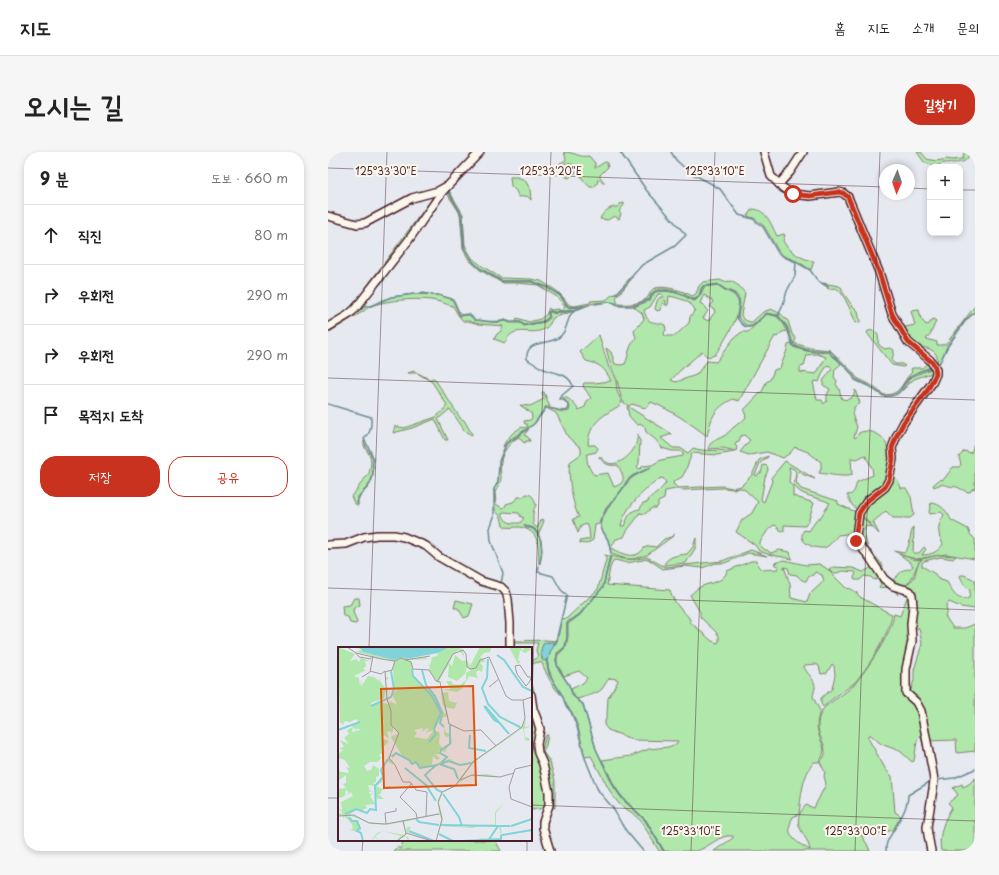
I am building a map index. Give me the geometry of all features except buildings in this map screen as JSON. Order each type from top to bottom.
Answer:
[{"type":"street","points":[[328,327],[355,309],[408,240],[442,192],[480,152]]},
{"type":"street","points":[[764,152],[771,176],[793,194],[805,196],[835,192],[843,193],[848,197],[879,272],[892,314],[908,342],[930,360],[935,367],[936,374],[934,379],[904,422],[897,435],[892,448],[893,459],[889,480],[885,487],[867,501],[859,513],[856,537],[859,546],[868,555],[884,579],[893,586],[910,591],[912,595],[912,641],[906,669],[906,693],[916,702],[921,711],[934,780],[927,828],[931,851]]},
{"type":"street","points":[[779,184],[790,172],[803,152]]},
{"type":"street","points":[[328,216],[357,224],[365,223],[412,198],[438,190],[451,182]]},
{"type":"street","points":[[328,545],[346,544],[364,537],[377,535],[394,535],[404,537],[426,546],[439,557],[481,580],[501,587],[506,592],[508,599],[510,647]]},
{"type":"street","points":[[532,702],[540,729],[537,744],[538,752],[544,764],[549,792],[548,805],[542,828],[550,851]]},
{"type":"green space","points":[[564,152],[589,156],[595,163],[595,168],[605,162],[607,163],[608,167],[600,175],[605,183],[598,179],[597,184],[594,187],[590,187],[578,171],[581,167],[567,163],[564,164],[563,167],[575,170],[576,173],[569,178],[565,176],[561,170],[560,163],[566,159]]},
{"type":"green space","points":[[917,152],[921,152],[927,159],[936,161],[963,159],[964,152],[975,152],[969,154],[968,158],[963,162],[929,164],[924,162]]},
{"type":"green space","points":[[465,170],[448,189],[463,214],[465,245],[472,258],[501,278],[531,279],[541,281],[557,291],[569,305],[575,306],[589,303],[590,305],[569,307],[560,295],[547,287],[531,281],[502,281],[481,269],[470,258],[465,250],[462,215],[447,190],[390,265],[383,279],[355,313],[328,330],[328,328],[349,315],[355,309],[408,241],[443,192]]},
{"type":"green space","points":[[510,177],[517,177],[525,180],[530,189],[531,200],[527,196],[519,197],[511,186]]},
{"type":"green space","points":[[444,189],[354,308],[328,323],[347,311],[355,302],[431,200],[433,195]]},
{"type":"green space","points":[[447,190],[457,208],[446,192]]},
{"type":"green space","points":[[624,203],[619,211],[621,214],[619,219],[614,216],[608,220],[600,219],[607,210]]},
{"type":"green space","points":[[752,209],[761,212],[768,218],[777,236],[785,235],[783,241],[792,251],[800,257],[814,261],[811,270],[779,252],[764,226],[754,218],[747,216]]},
{"type":"green space","points":[[460,214],[464,248],[473,262],[481,269],[502,282],[531,282],[547,288],[560,296],[568,308],[583,307],[562,311],[565,307],[557,297],[538,285],[502,283],[480,270],[469,260],[463,249]]},
{"type":"green space","points":[[633,277],[616,298],[618,304],[638,303],[648,297],[653,289],[662,287],[684,292],[692,296],[696,294],[699,286],[703,282],[720,280],[724,282],[731,281],[739,286],[745,293],[741,315],[745,320],[752,322],[763,312],[771,309],[779,313],[778,315],[766,313],[752,326],[747,326],[738,317],[740,304],[739,298],[735,293],[718,284],[703,286],[699,296],[695,299],[676,291],[658,289],[651,294],[649,299],[633,305],[617,305],[616,303],[606,302],[591,304],[590,301],[606,300],[612,295],[617,295]]},
{"type":"green space","points":[[823,283],[842,288],[842,291],[851,304],[858,311],[860,322],[856,323],[841,293],[835,288],[827,288],[828,286]]},
{"type":"green space","points":[[718,285],[735,296],[739,302],[736,318],[728,335],[715,355],[707,356],[702,351],[671,380],[676,382],[696,375],[707,361],[716,362],[734,338],[742,332],[748,332],[767,314],[774,315],[779,319],[784,324],[787,331],[782,332],[777,337],[775,336],[739,401],[733,399],[717,410],[712,419],[707,436],[680,417],[651,402],[645,408],[632,404],[629,406],[623,402],[606,348],[611,352],[615,364],[625,364],[630,348],[636,338],[634,331],[644,319],[642,313],[634,307],[650,300],[655,292],[658,291],[677,293],[695,301],[700,296],[704,287]],"holes":[[[658,294],[662,294],[664,297],[660,297],[657,301],[655,309],[657,311],[660,310],[664,300],[666,301],[665,305],[668,305],[669,296],[688,302],[695,310],[690,317],[689,323],[675,336],[665,336],[665,325],[651,322],[647,318],[644,310],[650,307]],[[704,295],[713,301],[710,307],[714,309],[715,312],[708,321],[703,318],[708,311],[705,306],[700,303]]]},
{"type":"green space","points":[[413,294],[438,295],[452,299],[460,316],[469,315],[475,320],[494,322],[505,321],[510,323],[520,323],[524,326],[545,322],[550,318],[550,312],[555,314],[558,312],[561,313],[577,310],[553,318],[547,327],[541,331],[513,333],[508,337],[505,343],[494,339],[501,331],[503,326],[463,321],[453,306],[424,299],[376,304],[328,333],[365,307],[391,297]]},
{"type":"green space","points":[[975,306],[975,311],[965,320],[947,346],[941,360],[936,366],[937,357],[932,350],[924,347],[914,347],[909,342],[910,337],[905,327],[915,325],[911,311],[919,310],[921,319],[925,324],[928,325],[933,319],[936,321],[931,333],[926,339],[937,342],[937,345],[941,345],[946,344]]},
{"type":"green space","points":[[549,308],[551,310],[558,309],[562,311],[550,311],[548,312],[549,317],[534,324],[524,325],[520,322],[515,322],[517,318],[529,322],[540,319],[546,315]]},
{"type":"green space","points":[[780,313],[788,321],[792,334],[796,339],[794,343],[810,348],[830,350],[852,371],[857,378],[871,385],[884,395],[856,379],[829,350],[809,350],[794,345],[787,326],[779,316]]},
{"type":"green space","points":[[868,331],[876,332],[879,338],[878,343],[880,346],[885,349],[890,348],[894,350],[892,361],[895,364],[902,364],[905,366],[892,365],[867,333]]},
{"type":"green space","points":[[599,335],[609,368],[616,381],[617,391],[622,403],[600,418],[589,435],[588,445],[595,445],[598,448],[596,452],[587,454],[589,468],[594,475],[608,473],[614,487],[621,483],[623,478],[618,465],[607,464],[599,457],[600,456],[608,463],[612,464],[625,459],[632,452],[638,434],[638,438],[640,440],[639,463],[637,468],[640,469],[643,466],[652,465],[661,460],[683,456],[683,453],[680,451],[672,451],[662,448],[656,440],[646,432],[642,424],[637,425],[629,416],[627,406],[672,434],[661,438],[673,448],[680,448],[688,453],[693,448],[734,452],[717,455],[692,453],[682,477],[673,482],[678,488],[723,486],[732,488],[741,486],[752,475],[759,460],[768,456],[760,463],[755,475],[757,476],[761,473],[763,465],[767,466],[768,470],[765,477],[761,500],[764,502],[772,481],[771,478],[785,461],[815,479],[804,475],[799,471],[796,480],[801,489],[838,501],[838,504],[858,513],[855,533],[838,535],[830,545],[823,548],[811,546],[804,541],[802,534],[804,530],[809,531],[830,503],[805,494],[797,489],[794,485],[796,472],[794,469],[789,467],[789,483],[793,486],[793,496],[814,503],[809,519],[805,526],[784,525],[784,531],[781,531],[774,525],[768,530],[760,542],[760,545],[771,553],[779,550],[790,552],[792,559],[759,551],[755,545],[736,532],[742,520],[752,513],[758,502],[741,488],[676,489],[665,491],[664,499],[658,502],[658,506],[656,508],[652,508],[645,514],[639,513],[624,537],[616,539],[611,548],[624,554],[633,555],[641,552],[644,548],[649,546],[656,547],[664,539],[675,534],[673,536],[647,555],[633,559],[626,559],[611,554],[608,540],[601,528],[601,521],[607,509],[618,495],[606,508],[599,524],[595,525],[593,540],[586,544],[580,543],[580,541],[590,539],[589,529],[587,524],[581,526],[578,533],[573,519],[579,517],[571,490],[569,467],[570,462],[581,454],[581,448],[568,437],[556,413],[548,409],[563,412],[569,411],[570,406],[565,400],[561,399],[561,397],[564,397],[573,403],[579,410],[585,407],[587,401],[591,398],[583,386],[584,383],[611,381],[602,367],[586,361],[580,352]],"holes":[[[651,467],[633,477],[622,489],[627,480],[632,476]],[[661,478],[664,479],[666,483],[659,491],[650,497],[648,502],[643,503],[640,509],[633,511],[628,517],[624,526],[621,526],[626,512],[636,499],[655,482]]]},
{"type":"green space","points":[[792,343],[793,347],[811,352],[829,352],[841,364],[835,369],[834,377],[837,381],[836,384],[842,399],[851,398],[854,395],[855,390],[860,403],[854,407],[854,412],[852,414],[857,427],[854,437],[855,438],[859,433],[870,431],[883,438],[886,443],[892,459],[888,480],[859,511],[852,505],[847,495],[852,494],[857,482],[873,475],[872,468],[865,455],[857,459],[851,458],[852,475],[841,476],[819,473],[821,469],[821,462],[808,452],[795,447],[783,458],[767,452],[749,455],[740,452],[750,440],[744,435],[741,436],[739,441],[736,442],[736,451],[723,448],[709,449],[712,442],[725,435],[745,419],[746,417],[744,410],[763,390],[766,382],[770,380],[774,370],[780,368],[788,345]],"holes":[[[817,354],[826,357],[816,374],[800,372],[800,367],[804,366],[807,355]],[[829,365],[832,369],[823,381],[823,385],[830,389],[827,395],[827,401],[824,404],[822,400],[817,400],[813,382],[819,382],[823,372]]]},
{"type":"green space","points":[[927,364],[932,364],[933,366],[917,372],[908,378],[901,388],[895,393],[890,395],[885,395],[894,393],[901,387],[912,372],[912,368],[922,368]]},
{"type":"green space","points":[[933,366],[935,370],[933,378],[931,373],[914,379],[902,391],[911,377],[933,368]]},
{"type":"green space","points":[[414,371],[429,379],[434,378],[461,419],[464,420],[473,436],[463,430],[450,409],[438,419],[448,440],[445,440],[435,419],[412,428],[393,433],[395,426],[404,428],[436,417],[447,405],[432,382],[417,373],[408,373]]},
{"type":"green space","points":[[542,392],[544,392],[550,407],[545,407],[534,424],[509,440],[503,447],[513,433],[522,427],[524,428],[528,426],[524,421],[532,418],[531,413],[520,405],[530,406],[544,399]]},
{"type":"green space","points":[[529,429],[524,435],[528,437],[530,441],[526,441],[525,443],[519,437],[510,444],[505,451],[501,462],[501,480],[495,492],[496,504],[502,508],[505,507],[506,504],[513,502],[518,497],[524,497],[526,494],[533,497],[536,505],[533,512],[533,524],[537,528],[542,519],[544,520],[538,536],[541,540],[542,551],[539,564],[538,545],[535,536],[526,529],[519,527],[506,527],[503,525],[501,517],[495,510],[494,489],[498,482],[500,461],[506,444]],"holes":[[[502,513],[519,513],[521,517],[524,518],[520,523],[507,521]],[[524,525],[535,529],[538,535],[531,528],[526,528]]]},
{"type":"green space","points":[[364,441],[373,458],[372,472],[368,486],[357,498],[357,505],[354,503],[351,496],[363,480],[368,476],[371,461],[365,447]]},
{"type":"green space","points":[[975,441],[975,489],[973,488],[970,492],[957,487],[945,485],[934,487],[933,485],[939,480],[944,479],[953,467],[959,467],[961,465],[959,457],[964,451],[971,453]]},
{"type":"green space","points":[[891,473],[898,480],[901,488],[906,488],[911,497],[914,515],[910,518],[893,518],[886,511],[873,522],[879,534],[860,513],[879,492]]},
{"type":"green space","points":[[931,503],[940,506],[946,511],[951,520],[968,529],[970,534],[975,539],[975,559],[946,554],[917,559],[904,556],[894,551],[904,553],[908,547],[914,527],[913,553],[919,553],[924,547],[926,549],[922,555],[928,554],[937,551],[941,547],[943,544],[939,530],[940,523],[944,515],[941,512],[930,514]]},
{"type":"green space","points":[[859,514],[872,527],[865,527],[864,534],[868,548],[881,563],[886,575],[892,580],[902,571],[913,566],[899,554],[916,560],[921,559],[912,578],[902,588],[888,582],[856,537]]},
{"type":"green space","points":[[696,538],[696,547],[686,563],[664,565],[670,558],[687,554],[693,547]]},
{"type":"green space","points":[[751,550],[767,556],[748,553],[725,563],[716,563],[702,568],[685,566],[663,569],[648,559],[627,563],[615,560],[613,561],[610,568],[607,585],[670,590],[676,603],[688,617],[690,622],[712,641],[718,643],[719,636],[700,617],[700,612],[690,595],[704,585],[720,580],[727,571],[751,561],[757,561],[758,566],[762,570],[778,569],[779,566],[775,565],[774,563],[784,560],[806,565],[819,564],[826,568],[846,588],[851,589],[860,597],[892,614],[891,621],[883,640],[864,670],[853,684],[823,707],[821,704],[821,698],[832,689],[835,675],[834,666],[832,664],[827,673],[821,674],[819,666],[816,664],[805,665],[804,667],[815,684],[813,697],[820,711],[818,719],[823,709],[854,685],[868,667],[885,640],[894,614],[900,616],[909,592],[911,633],[905,685],[918,706],[932,780],[930,781],[930,773],[921,737],[917,741],[914,761],[912,762],[900,751],[881,744],[871,735],[868,735],[868,738],[886,770],[892,776],[895,812],[901,816],[893,830],[873,835],[861,835],[870,851],[714,851],[733,838],[733,836],[728,836],[723,837],[696,851],[664,851],[646,820],[617,791],[602,760],[631,756],[649,749],[668,747],[676,744],[678,741],[634,740],[608,730],[604,725],[607,715],[608,698],[618,681],[617,679],[610,678],[600,691],[577,699],[571,689],[583,683],[587,678],[579,671],[564,676],[557,664],[557,656],[566,647],[568,624],[580,615],[603,587],[611,556],[629,560],[647,557],[665,567],[722,561]],"holes":[[[784,567],[788,568],[790,574],[797,575],[806,581],[808,577],[813,575],[815,572],[822,575],[824,581],[810,594],[807,602],[791,598],[790,584]],[[818,721],[818,728],[824,745],[825,752],[824,757],[820,762],[825,772],[824,776],[826,784],[814,808],[806,805],[799,818],[800,828],[810,850],[796,841],[792,837],[789,829],[793,817],[799,814],[800,801],[807,774],[814,762],[819,762],[822,757],[824,749],[817,726]]]},
{"type":"green space","points":[[604,555],[610,556],[603,587],[579,615],[568,622],[565,647],[557,653],[556,660],[558,668],[569,685],[573,696],[583,705],[596,749],[613,786],[622,799],[645,820],[663,851],[659,851],[641,821],[621,806],[612,795],[591,756],[585,757],[578,727],[572,712],[567,706],[553,680],[548,667],[547,660],[551,650],[557,642],[562,618],[566,619],[598,589],[606,560]]},
{"type":"green space","points":[[939,555],[956,556],[953,559],[941,557],[924,561],[922,566],[935,574],[938,579],[947,582],[959,598],[969,598],[970,590],[964,585],[960,576],[964,575],[975,580],[975,609],[961,607],[949,602],[946,606],[947,612],[945,616],[953,628],[965,628],[975,624],[975,751],[957,753],[956,740],[926,741],[921,711],[909,696],[914,680],[914,670],[922,644],[919,628],[914,628],[914,601],[903,588],[914,578],[918,564],[922,559]]},
{"type":"green space","points":[[873,564],[896,588],[898,595],[890,588],[880,588],[879,587],[881,584],[878,579],[874,580],[871,577],[864,576],[860,580],[855,580],[855,572],[843,571],[833,574],[829,570],[833,567],[853,568],[863,572],[869,569]]},
{"type":"green space","points":[[354,598],[359,598],[360,605],[355,607],[353,610],[357,621],[355,624],[350,623],[348,617],[343,616],[342,606],[350,605]]},
{"type":"green space","points":[[456,600],[473,604],[469,616],[464,618],[458,608],[454,608]]},
{"type":"green space","points":[[509,603],[513,604],[511,616],[513,640],[556,641],[554,643],[547,642],[543,644],[541,651],[542,660],[546,661],[549,674],[562,695],[553,685],[542,663],[539,662],[532,664],[532,661],[538,657],[536,650],[538,643],[513,643],[513,647],[511,647]]},
{"type":"green space","points":[[532,684],[537,709],[542,722],[543,733],[540,748],[542,749],[546,735],[548,735],[543,752],[550,762],[555,781],[555,808],[551,808],[543,828],[549,805],[532,698]]},
{"type":"green space","points":[[532,714],[537,719],[547,808],[532,810]]},
{"type":"green space","points":[[975,778],[975,851],[941,851],[940,839],[942,828],[952,807],[948,803],[958,795],[953,788],[962,784],[963,787]]},
{"type":"green space","points":[[404,841],[496,841],[501,851],[393,851],[397,847],[400,849]]},
{"type":"water","points":[[552,642],[555,644],[550,652],[549,659],[544,661],[541,654],[543,644]]},
{"type":"waterway","points":[[616,294],[642,265],[675,246],[686,235],[647,191],[620,152]]},
{"type":"waterway","points":[[671,152],[676,160],[689,172],[720,189],[739,215],[753,219],[763,227],[778,253],[810,270],[818,281],[828,287]]},
{"type":"waterway","points":[[448,190],[462,215],[464,248],[473,262],[481,269],[502,281],[531,281],[547,287],[560,295],[568,307],[583,307]]},
{"type":"waterway","points":[[778,316],[787,291],[795,276],[796,262]]},
{"type":"waterway","points":[[372,292],[384,280],[387,273]]},
{"type":"waterway","points":[[595,304],[608,302],[615,303],[617,306],[634,306],[650,300],[652,294],[662,290],[683,295],[695,300],[699,296],[703,286],[718,285],[734,294],[739,301],[737,318],[745,327],[756,324],[767,314],[778,316],[786,326],[793,346],[809,351],[829,351],[831,355],[839,360],[851,373],[855,380],[868,386],[883,396],[890,396],[899,393],[908,379],[914,374],[933,367]]},
{"type":"waterway","points":[[355,314],[365,306],[370,306],[391,297],[423,293],[452,299],[460,315],[469,314],[475,320],[494,322],[505,320],[510,322],[520,322],[524,325],[545,321],[549,317],[548,313],[550,311],[555,313],[558,311],[563,312],[579,310]]},
{"type":"waterway","points":[[501,584],[503,573],[491,541],[490,528],[494,517],[494,489],[498,482],[499,461],[506,444],[534,424],[546,408],[562,411],[568,410],[569,406],[565,401],[560,399],[560,397],[573,386],[568,378],[548,371],[527,359],[527,353],[533,346],[561,336],[571,314],[588,305]]},
{"type":"waterway","points":[[938,366],[948,346],[966,320],[975,312]]},
{"type":"waterway","points":[[328,331],[342,323]]},
{"type":"waterway","points":[[328,404],[371,417],[370,431],[364,439],[374,459],[373,475],[370,484],[358,498],[358,505]]},
{"type":"waterway","points":[[611,552],[608,540],[601,528],[600,521],[628,481],[633,476],[650,468]]},
{"type":"waterway","points":[[524,525],[532,528],[539,535],[541,546],[540,563]]},
{"type":"waterway","points":[[610,557],[603,587],[579,615],[568,622],[565,647],[558,653],[556,660],[558,668],[569,685],[573,696],[583,704],[596,749],[614,786],[623,799],[645,820],[664,851]]},
{"type":"waterway","points":[[539,566],[538,572],[553,576],[561,590],[567,595],[554,644]]},
{"type":"waterway","points":[[547,659],[549,674],[562,695],[566,706],[571,712],[577,727],[585,758],[597,788],[613,808],[627,832],[643,851]]},
{"type":"waterway","points":[[937,780],[954,778],[975,769]]},
{"type":"waterway","points":[[886,851],[887,841],[900,820],[908,799],[908,795],[931,781]]},
{"type":"route","points":[[793,194],[810,196],[839,192],[848,197],[879,272],[892,314],[908,342],[930,360],[935,367],[936,374],[934,379],[904,422],[893,444],[893,459],[887,485],[867,501],[859,513],[856,541]]}]
